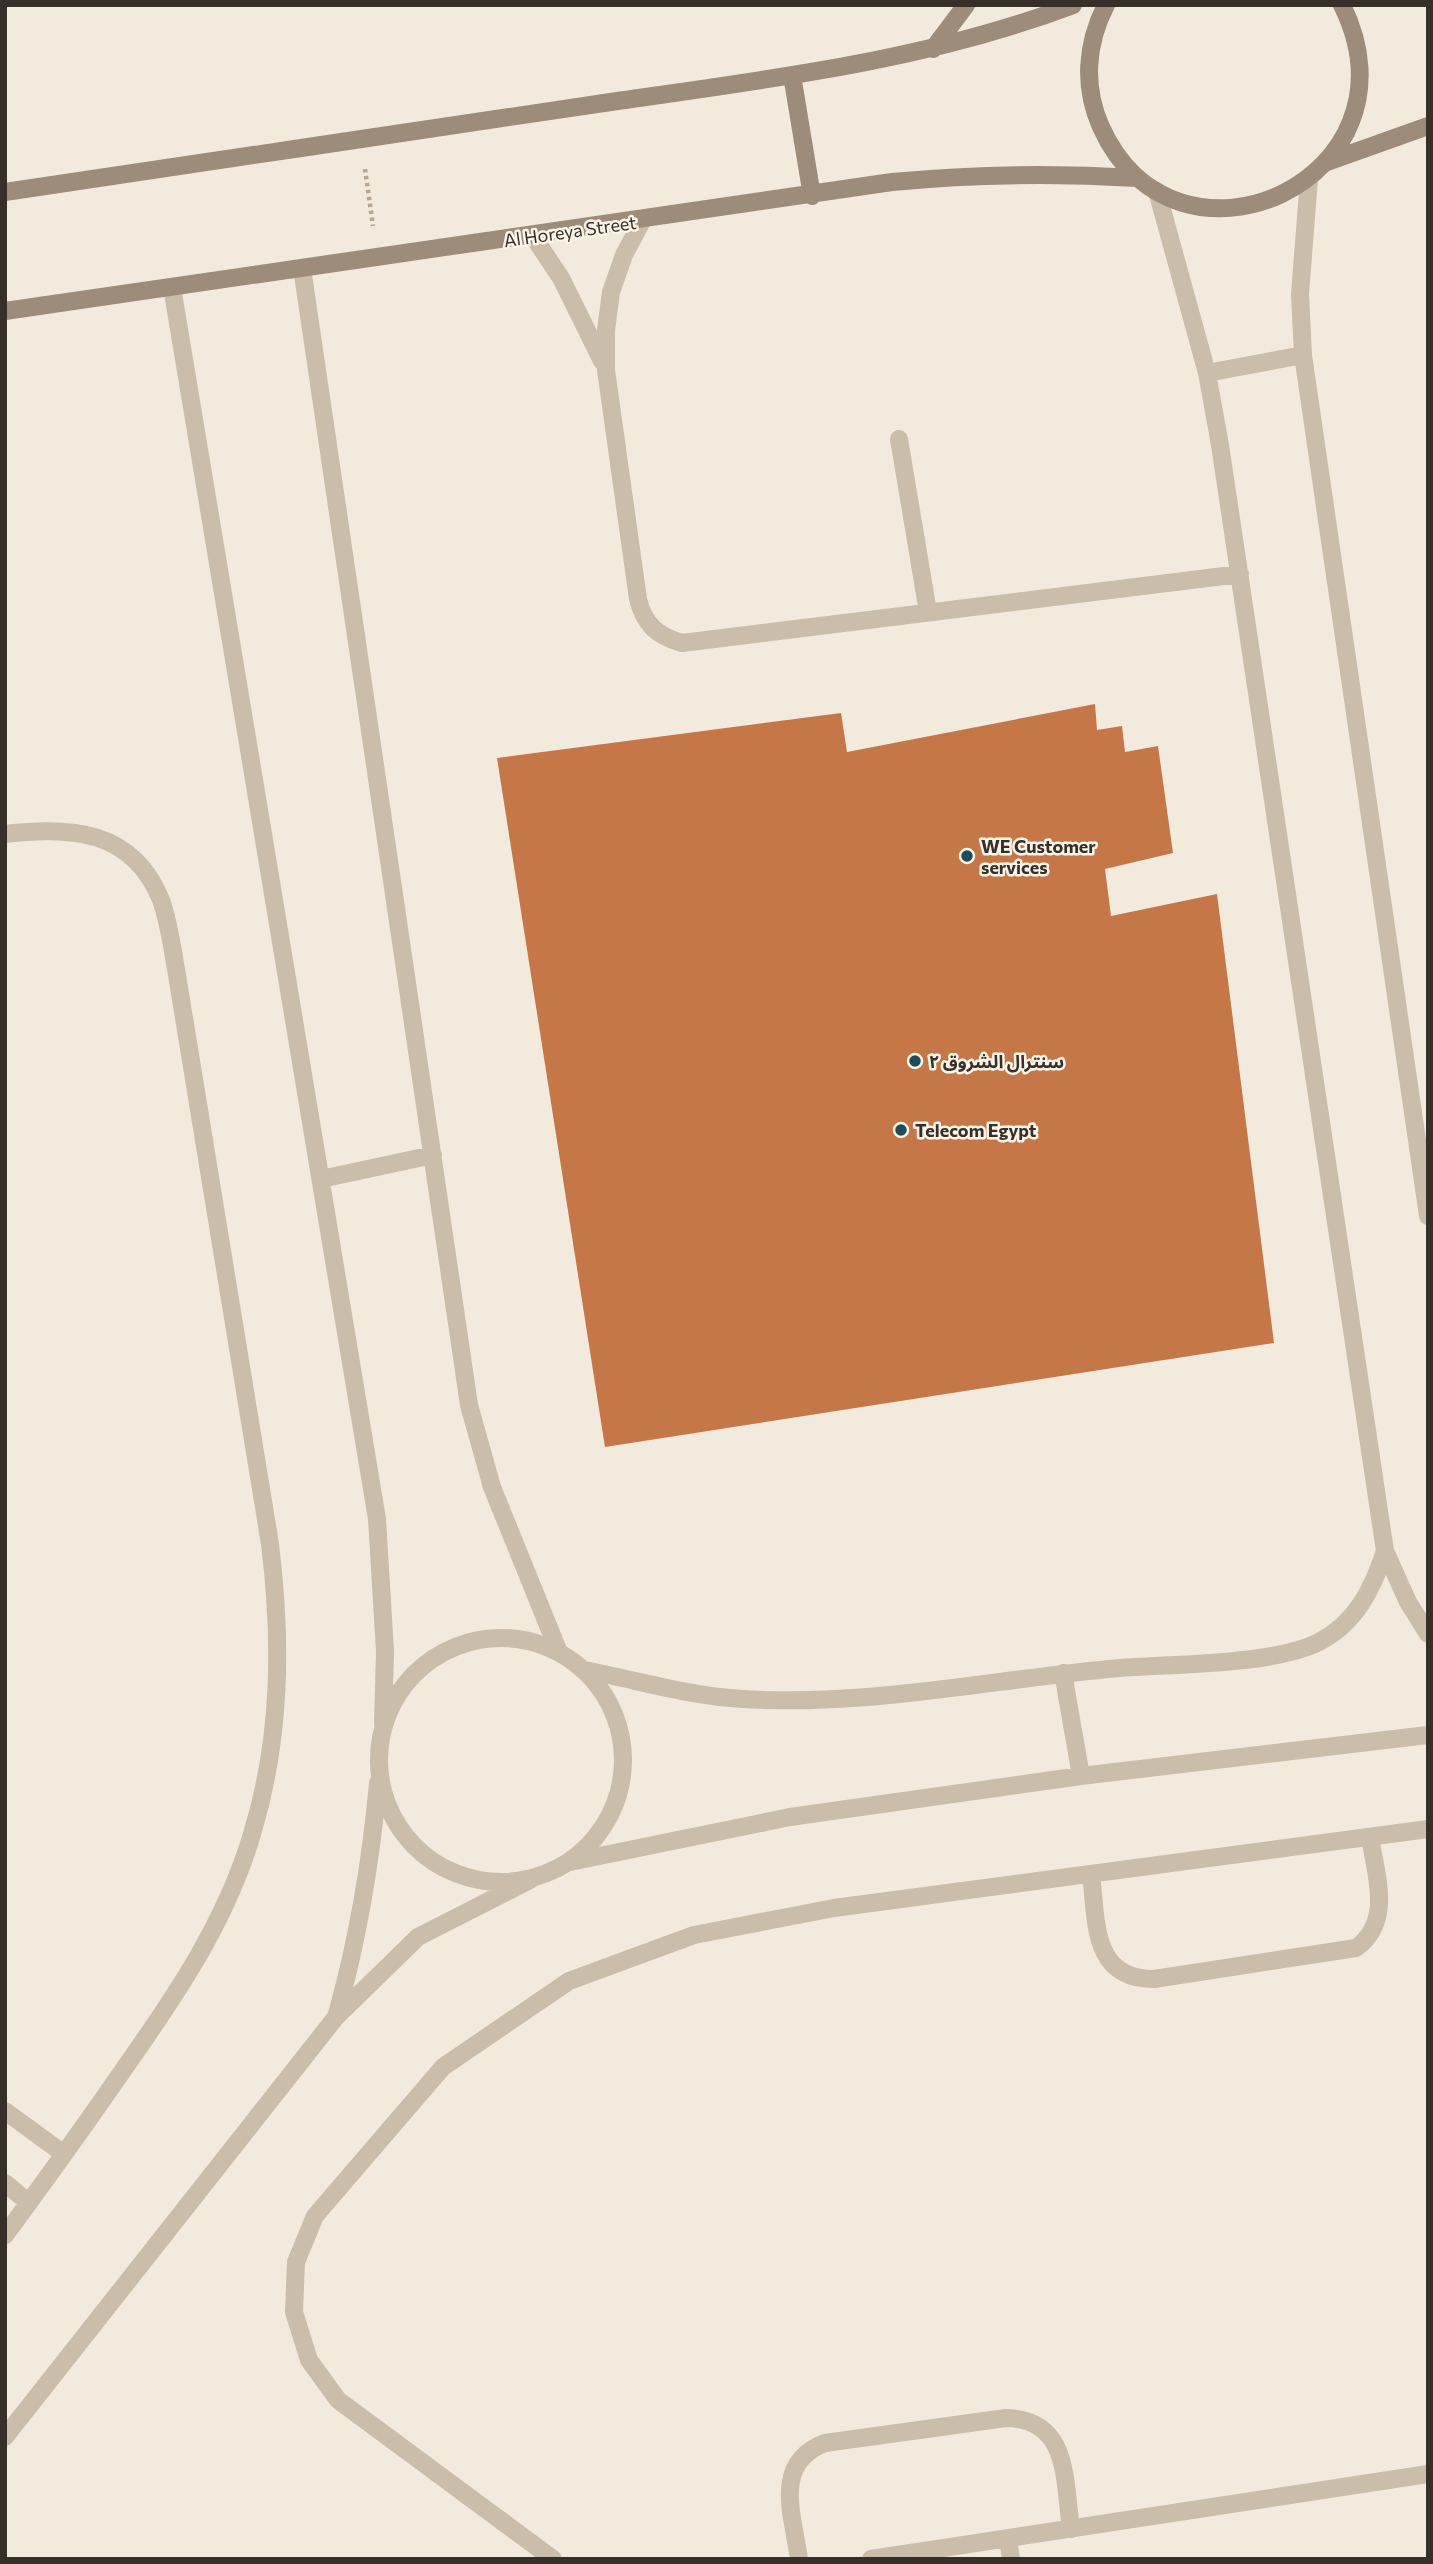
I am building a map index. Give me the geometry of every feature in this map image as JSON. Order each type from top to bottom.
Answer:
[{"type":"street","points":[[933,49],[966,5]]},
{"type":"street","points":[[5,192],[792,75],[933,49],[1025,23],[1073,5]]},
{"type":"street","points":[[1106,5],[1095,26],[1088,66],[1092,108],[1109,146],[1137,178],[1157,191],[1195,206],[1236,209],[1275,200],[1310,179],[1327,162],[1352,123],[1361,77],[1355,31],[1342,5]]},
{"type":"street","points":[[792,75],[812,196]]},
{"type":"street","points":[[1327,162],[1428,126]]},
{"type":"street","name":"Al Horeya Street","points":[[5,311],[642,221],[892,182],[974,174],[1055,173],[1137,178]]},
{"type":"street","points":[[1310,179],[1300,294],[1303,355],[1428,1216]]},
{"type":"street","points":[[1157,191],[1207,373],[1240,574],[1385,1551],[1408,1602],[1428,1633]]},
{"type":"street","points":[[642,221],[624,255],[611,292],[606,330],[606,370],[638,599],[641,612],[658,634],[682,643],[1240,574]]},
{"type":"street","points":[[533,236],[561,278],[606,370]]},
{"type":"street","points":[[302,268],[469,1405],[492,1487],[558,1650]]},
{"type":"street","points":[[172,287],[377,1518],[385,1651],[383,1724],[373,1844],[352,1958],[336,2017]]},
{"type":"street","points":[[1207,373],[1303,355]]},
{"type":"street","points":[[899,439],[928,612]]},
{"type":"street","points":[[5,834],[55,830],[91,833],[122,849],[147,873],[161,901],[176,970],[277,1602],[278,1673],[270,1754],[252,1834],[232,1890],[208,1943],[178,1993],[5,2235]]},
{"type":"street","points":[[321,1179],[433,1155]]},
{"type":"street","points":[[584,1670],[729,1698],[800,1699],[877,1696],[1063,1673],[1283,1655],[1320,1642],[1350,1619],[1373,1588],[1385,1551]]},
{"type":"street","points":[[383,1724],[403,1686],[434,1657],[474,1640],[517,1637],[558,1650],[584,1670],[611,1705],[623,1748],[620,1791],[601,1832],[570,1862]]},
{"type":"street","points":[[1063,1673],[1081,1776]]},
{"type":"street","points":[[5,2437],[336,2017],[418,1937],[530,1880],[570,1862],[779,1819],[1081,1776],[1428,1735]]},
{"type":"street","points":[[379,1767],[389,1809],[412,1845],[446,1870],[487,1883],[530,1880]]},
{"type":"street","points":[[553,2559],[338,2400],[309,2360],[295,2312],[296,2262],[315,2216],[443,2067],[569,1981],[694,1935],[834,1908],[1428,1829]]},
{"type":"street","points":[[1091,1874],[1100,1941],[1105,1955],[1126,1975],[1154,1979],[1356,1948],[1367,1940],[1380,1916],[1370,1837]]},
{"type":"street","points":[[5,2111],[64,2154]]},
{"type":"street","points":[[5,2183],[29,2203]]},
{"type":"street","points":[[799,2559],[790,2479],[802,2455],[825,2443],[1006,2418],[1034,2422],[1056,2442],[1071,2529]]},
{"type":"street","points":[[872,2559],[1428,2474]]},
{"type":"street","points":[[1008,2538],[1011,2559]]},
{"type":"path","points":[[361,139],[378,258]]},
{"type":"building","name":"Telecom Egypt","points":[[1095,704],[1097,730],[1122,726],[1125,752],[1158,746],[1173,853],[1105,869],[1111,916],[1217,894],[1274,1343],[605,1447],[497,758],[841,713],[847,752]]},
{"type":"place","name":"WE Customer services","points":[[967,856]]},
{"type":"place","name":"سنترال الشروق ٢","points":[[915,1061]]},
{"type":"place","name":"Telecom Egypt","points":[[901,1130]]}]
